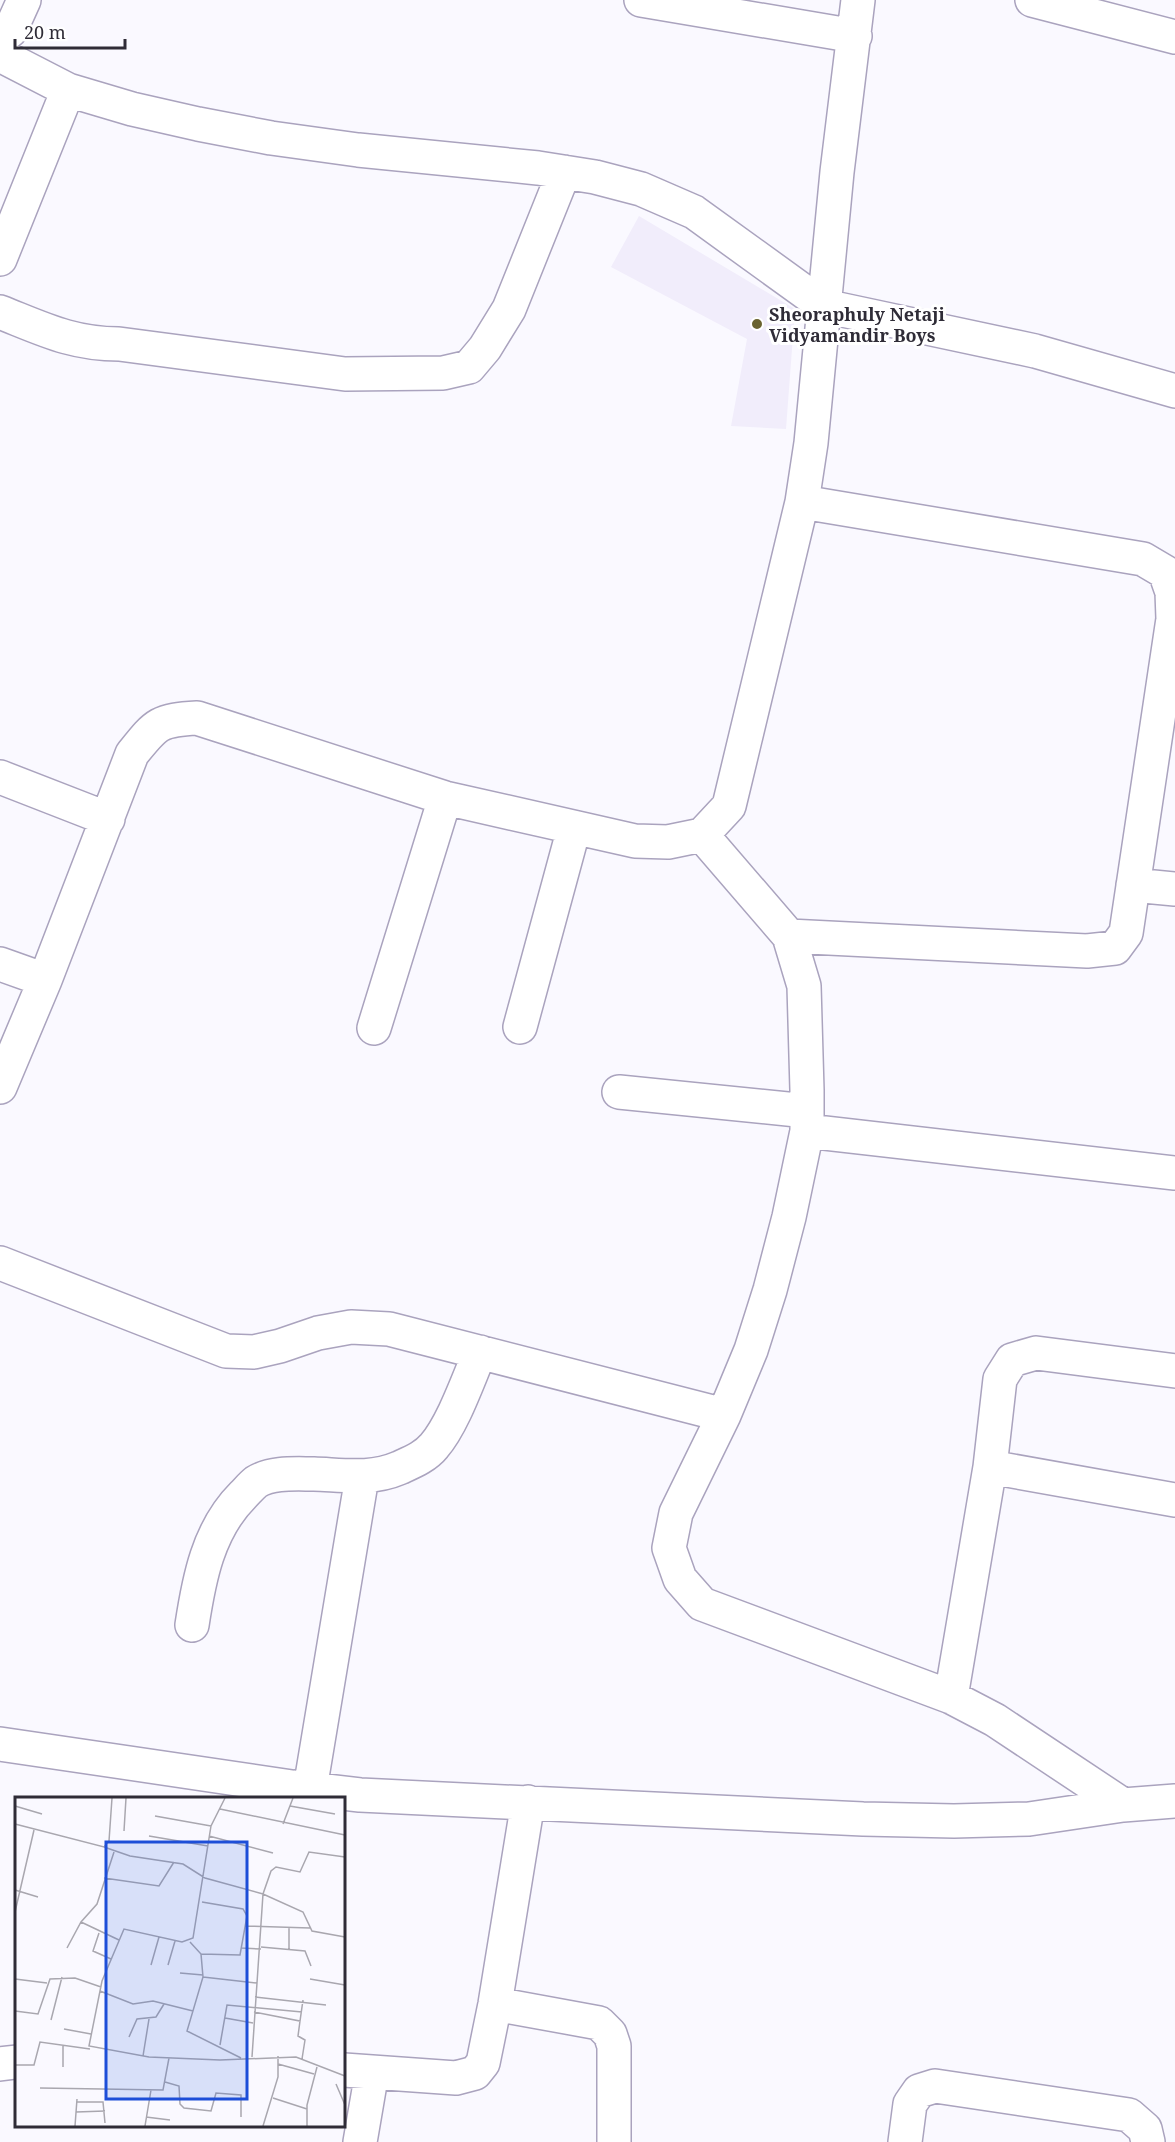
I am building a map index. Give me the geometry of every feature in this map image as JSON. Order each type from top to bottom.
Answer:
[{"type":"street","points":[[0,37],[10,31],[24,0]]},
{"type":"street","points":[[641,0],[855,36]]},
{"type":"street","points":[[0,1087],[45,980],[132,754],[150,731],[170,719],[197,718],[445,798],[636,841],[668,842],[702,836],[729,806],[801,502],[811,443],[837,172],[858,0]]},
{"type":"street","points":[[1032,0],[1175,37]]},
{"type":"street","points":[[0,55],[68,90],[132,109],[271,138],[358,150],[538,168],[595,177],[641,189],[694,212],[824,306],[1035,351],[1175,391]]},
{"type":"street","points":[[0,260],[68,90]]},
{"type":"street","points":[[0,312],[66,339],[345,374],[443,373],[469,367],[485,348],[509,309],[564,172]]},
{"type":"street","points":[[789,936],[1087,951],[1115,948],[1126,933],[1168,703],[1173,619],[1172,592],[1165,572],[1143,559],[801,502]]},
{"type":"street","points":[[0,777],[108,819]]},
{"type":"street","points":[[374,1028],[445,798]]},
{"type":"street","points":[[520,1027],[574,828]]},
{"type":"street","points":[[702,836],[789,936],[804,986],[807,1121],[789,1217],[751,1350],[724,1415],[676,1513],[669,1548],[680,1579],[702,1604],[951,1697],[995,1720],[1123,1805]]},
{"type":"street","points":[[1133,885],[1175,889]]},
{"type":"street","points":[[0,964],[45,980]]},
{"type":"street","points":[[619,1092],[1175,1173]]},
{"type":"street","points":[[0,1263],[226,1351],[254,1352],[318,1333],[351,1327],[389,1329],[724,1415]]},
{"type":"street","points":[[192,1625],[199,1580],[207,1553],[232,1506],[256,1482],[279,1474],[362,1477],[419,1460],[434,1447],[447,1425],[480,1352]]},
{"type":"street","points":[[951,1697],[990,1467],[1000,1379],[1012,1360],[1036,1353],[1175,1371]]},
{"type":"street","points":[[990,1467],[1175,1500]]},
{"type":"street","points":[[310,1789],[362,1477]]},
{"type":"street","points":[[0,1744],[360,1795],[863,1819],[954,1821],[1029,1819],[1123,1805],[1175,1801]]},
{"type":"street","points":[[360,2142],[358,2071],[456,2078],[475,2073],[483,2063],[495,2004],[528,1802]]},
{"type":"street","points":[[495,2004],[599,2023],[610,2034],[614,2046],[614,2142]]},
{"type":"street","points":[[0,2064],[15,2062]]},
{"type":"street","points":[[905,2142],[910,2104],[919,2091],[935,2086],[1129,2115],[1145,2129],[1148,2142]]},
{"type":"shaded area","name":"Sheoraphuly Netaji Vidyamandir Boys","points":[[639,216],[795,309],[786,429],[731,426],[747,339],[611,267]]},
{"type":"place","name":"Sheoraphuly Netaji Vidyamandir Boys","points":[[757,324]]}]
